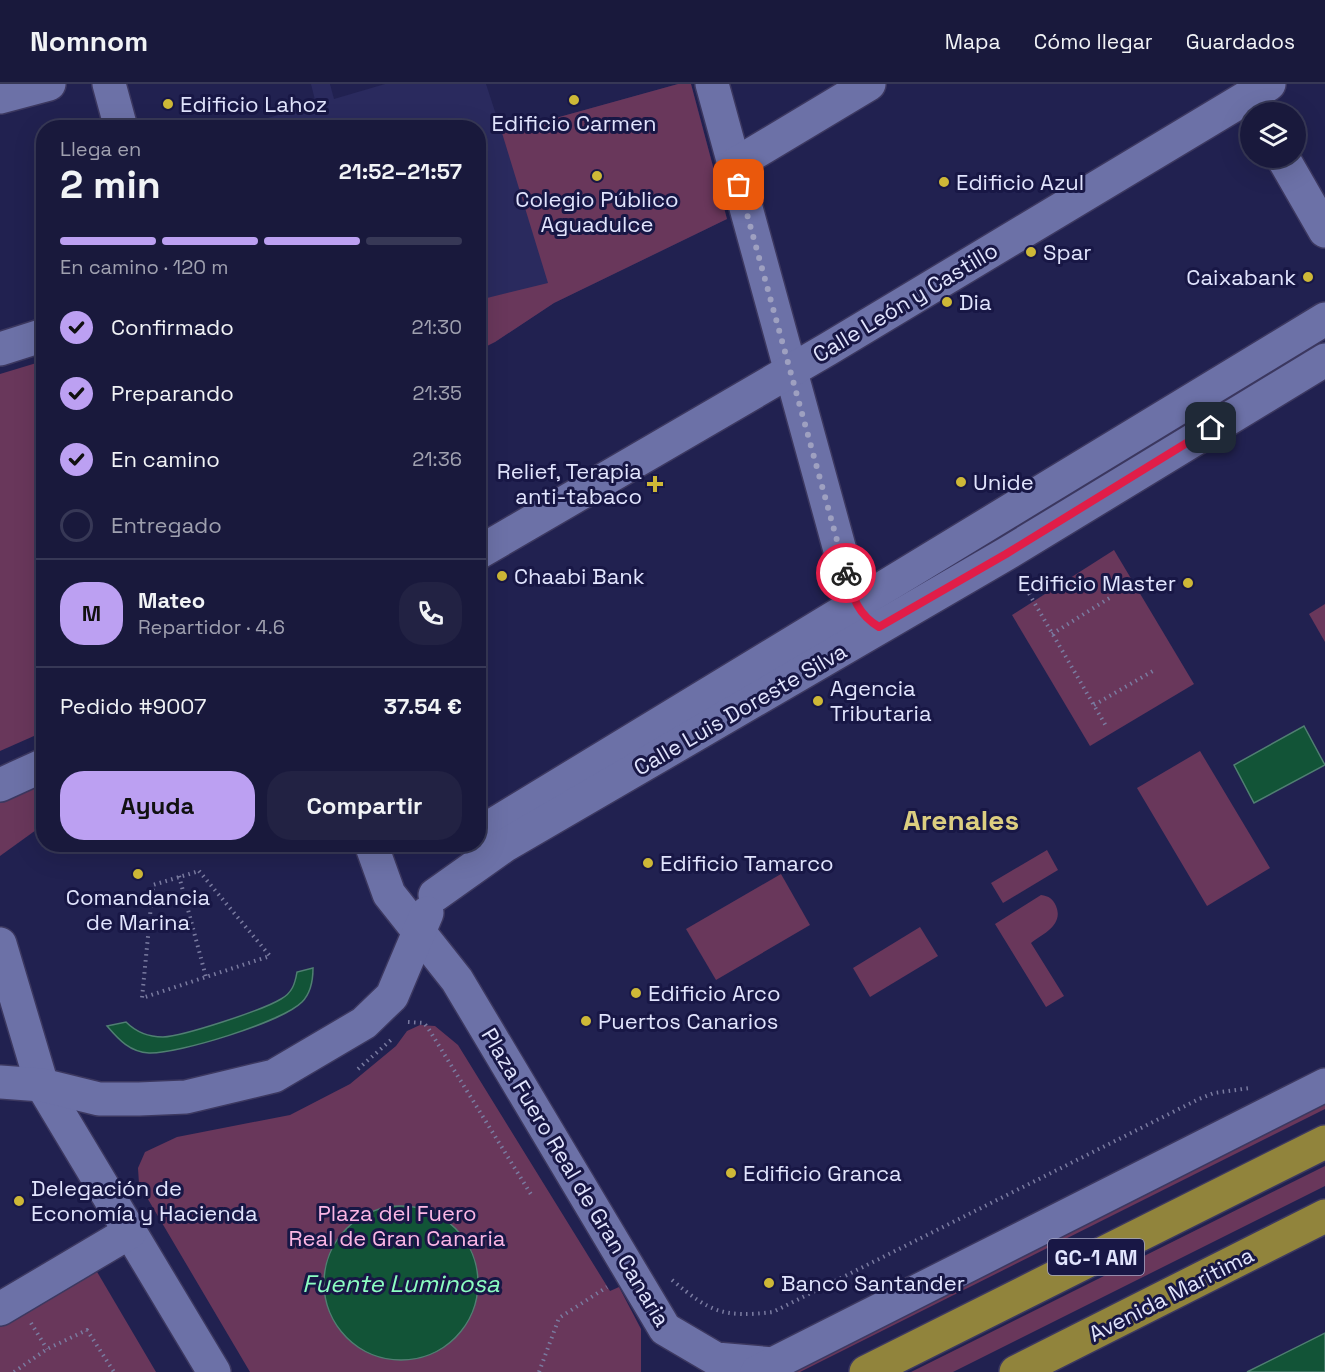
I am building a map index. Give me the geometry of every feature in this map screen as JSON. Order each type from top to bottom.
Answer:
[{"type":"highway","name":"GC-1 AM","points":[[866,1372],[1325,1142]]},
{"type":"highway","name":"Avenida Maritima","points":[[1016,1372],[1325,1216]]},
{"type":"street","points":[[0,97],[49,84]]},
{"type":"street","points":[[109,84],[118,120]]},
{"type":"street","points":[[712,84],[855,605],[865,619],[879,627]]},
{"type":"street","points":[[734,165],[869,84]]},
{"type":"street","name":"Calle León y Castillo","points":[[486,548],[1254,94]]},
{"type":"street","points":[[1289,168],[1325,231]]},
{"type":"street","name":"Calle Luis Doreste Silva","points":[[486,829],[1325,319]]},
{"type":"street","points":[[0,349],[36,338]]},
{"type":"street","name":"Calle Luis Doreste Silva","points":[[435,895],[504,846],[1006,554],[1325,360]]},
{"type":"street","points":[[0,785],[36,769]]},
{"type":"street","name":"Plaza Fuero Real de Gran Canaria","points":[[373,852],[389,894],[457,980],[665,1329],[716,1359],[766,1368]]},
{"type":"street","points":[[0,1082],[42,1085],[99,1099],[139,1099],[186,1097],[274,1076],[364,1023],[392,996],[435,895],[462,852]]},
{"type":"street","points":[[0,944],[42,1085],[214,1372]]},
{"type":"street","points":[[766,1368],[1325,1085]]},
{"type":"street","points":[[0,1309],[130,1232]]},
{"type":"path","points":[[1006,554],[1106,726]]},
{"type":"path","points":[[1052,634],[1111,597]]},
{"type":"path","points":[[1094,705],[1153,670]]},
{"type":"path","points":[[199,871],[270,956],[207,977],[142,998],[153,885],[199,871]]},
{"type":"path","points":[[179,876],[207,977]]},
{"type":"path","points":[[399,1028],[413,1020],[424,1023],[428,1028],[532,1196]]},
{"type":"path","points":[[358,1069],[394,1037]]},
{"type":"path","points":[[539,1372],[555,1326],[566,1312],[610,1285],[669,1277],[704,1306],[740,1316],[773,1312],[1199,1099],[1214,1094],[1259,1088]]},
{"type":"path","points":[[14,1372],[47,1349],[87,1330],[112,1371]]},
{"type":"shaded area","name":"Colegio Público Aguadulce","points":[[311,84],[330,84],[334,99],[385,84],[486,84],[502,133],[678,84],[691,84],[727,219],[554,303],[486,346],[486,120],[261,120],[316,104]]},
{"type":"green space","name":"Colegio Público Aguadulce","points":[[678,84],[691,84],[727,219],[554,303],[486,346],[486,298],[548,283],[502,133]]},
{"type":"green space","points":[[36,363],[36,735],[0,751],[0,374]]},
{"type":"green space","points":[[1114,550],[1194,684],[1090,746],[1012,615]]},
{"type":"green space","points":[[1325,604],[1325,642],[1309,614]]},
{"type":"green space","points":[[1200,751],[1270,868],[1207,906],[1137,788]]},
{"type":"green space","points":[[36,786],[36,830],[0,856],[0,802]]},
{"type":"green space","points":[[1047,850],[1058,870],[1003,903],[991,883]]},
{"type":"green space","points":[[781,874],[810,925],[716,980],[686,929]]},
{"type":"green space","points":[[1041,895],[1054,901],[1058,913],[1057,919],[1051,928],[1031,943],[1064,996],[1046,1007],[995,924]]},
{"type":"green space","points":[[920,927],[938,956],[870,997],[853,968]]},
{"type":"green space","name":"Plaza del Fuero Real de Gran Canaria","points":[[420,1025],[435,1026],[458,1045],[610,1291],[619,1287],[641,1329],[641,1372],[250,1372],[139,1184],[138,1168],[145,1152],[177,1137],[290,1115],[350,1084],[396,1046],[407,1031]]},
{"type":"green space","points":[[1325,1097],[1325,1109],[800,1372],[776,1372]]},
{"type":"green space","points":[[1325,1166],[1325,1186],[953,1372],[911,1372]]},
{"type":"green space","points":[[93,1265],[156,1372],[0,1372],[0,1320]]},
{"type":"water","points":[[1304,726],[1325,765],[1254,803],[1234,765]]},
{"type":"water","points":[[313,968],[308,995],[291,1010],[274,1019],[205,1043],[163,1052],[142,1052],[125,1044],[107,1026],[126,1022],[143,1033],[163,1037],[205,1027],[272,1004],[288,994],[297,972]]},
{"type":"water","name":"Fuente Luminosa","points":[[401,1206],[430,1212],[444,1219],[455,1229],[465,1240],[472,1254],[478,1283],[472,1312],[465,1326],[455,1337],[444,1347],[430,1354],[401,1360],[372,1354],[358,1347],[347,1337],[337,1326],[330,1312],[324,1283],[330,1254],[337,1240],[347,1229],[358,1219],[372,1212]]},
{"type":"water","points":[[1325,1333],[1325,1372],[1247,1372]]},
{"type":"way so far","points":[[739,185],[846,573]]},
{"type":"place","name":"Edificio Carmen","points":[[574,100]]},
{"type":"place","name":"Edificio Lahoz","points":[[168,104]]},
{"type":"place","name":"Colegio Público Aguadulce","points":[[597,176]]},
{"type":"place","name":"Edificio Azul","points":[[944,182]]},
{"type":"place","name":"Spar","points":[[1031,252]]},
{"type":"place","name":"Caixabank","points":[[1308,277]]},
{"type":"place","name":"Dia","points":[[947,302]]},
{"type":"place","name":"Unide","points":[[961,482]]},
{"type":"place","name":"Relief, Terapia anti-tabaco","points":[[655,484]]},
{"type":"place","name":"Chaabi Bank","points":[[502,576]]},
{"type":"place","name":"Edificio Master","points":[[1188,583]]},
{"type":"place","name":"Agencia Tributaria","points":[[818,701]]},
{"type":"place","name":"Edificio Tamarco","points":[[648,863]]},
{"type":"place","name":"Comandancia de Marina","points":[[138,874]]},
{"type":"place","name":"Edificio Arco","points":[[636,993]]},
{"type":"place","name":"Puertos Canarios","points":[[586,1021]]},
{"type":"place","name":"Edificio Granca","points":[[731,1173]]},
{"type":"place","name":"Delegación de Economía y Hacienda","points":[[19,1201]]},
{"type":"place","name":"Banco Santander","points":[[769,1283]]},
{"type":"district","name":"Arenales","points":[[961,820]]},
{"type":"route","points":[[846,573],[855,605],[865,619],[879,627],[1006,554],[1211,428]]}]
